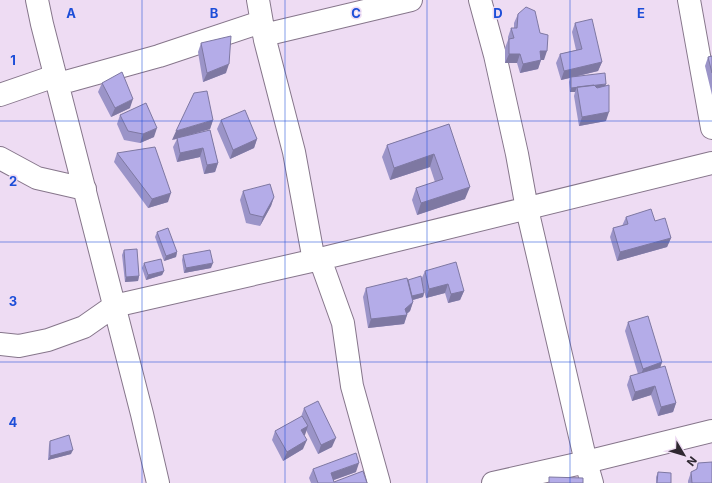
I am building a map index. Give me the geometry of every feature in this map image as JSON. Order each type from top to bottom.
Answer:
[{"type":"street","points":[[37,0],[142,414],[158,483]]},
{"type":"street","points":[[258,0],[263,29],[294,152],[317,260],[343,323],[352,386],[378,483]]},
{"type":"street","points":[[0,95],[263,29],[411,0]]},
{"type":"street","points":[[480,0],[496,55],[527,209],[592,483]]},
{"type":"street","points":[[690,0],[712,128]]},
{"type":"street","points":[[0,158],[37,178],[85,189]]},
{"type":"street","points":[[0,344],[19,346],[48,340],[84,327],[114,306],[317,260],[712,163]]},
{"type":"street","points":[[493,483],[712,431]]},
{"type":"building","points":[[526,7],[535,11],[540,33],[548,35],[547,51],[540,51],[541,60],[523,64],[520,54],[509,54],[509,39],[514,38],[511,28],[517,28],[518,14]]},
{"type":"building","points":[[592,19],[602,62],[564,71],[560,54],[582,49],[575,23]]},
{"type":"building","points":[[231,36],[229,64],[207,73],[201,43]]},
{"type":"building","points":[[712,56],[712,73],[708,57]]},
{"type":"building","points":[[122,72],[133,99],[115,108],[102,83]]},
{"type":"building","points":[[605,73],[606,84],[571,88],[571,77]]},
{"type":"building","points":[[594,85],[597,88],[609,85],[609,112],[582,117],[577,87]]},
{"type":"building","points":[[207,91],[213,120],[176,131],[194,93]]},
{"type":"building","points":[[146,103],[157,128],[143,134],[128,131],[120,115]]},
{"type":"building","points":[[245,110],[257,139],[233,150],[221,120]]},
{"type":"building","points":[[449,124],[470,187],[421,203],[416,188],[443,179],[434,154],[394,168],[387,145]]},
{"type":"building","points":[[210,130],[218,163],[207,165],[203,148],[180,153],[177,138]]},
{"type":"building","points":[[155,147],[171,193],[152,199],[117,153]]},
{"type":"building","points":[[270,184],[274,197],[263,217],[250,214],[243,191]]},
{"type":"building","points":[[651,209],[655,221],[665,218],[671,238],[620,252],[613,228],[628,224],[626,217]]},
{"type":"building","points":[[168,228],[177,252],[166,256],[157,232]]},
{"type":"building","points":[[137,249],[139,276],[126,277],[124,250]]},
{"type":"building","points":[[210,250],[213,263],[186,268],[183,255]]},
{"type":"building","points":[[161,259],[164,271],[148,275],[144,263]]},
{"type":"building","points":[[456,262],[464,291],[451,294],[448,284],[429,289],[425,271]]},
{"type":"building","points":[[421,276],[424,293],[412,296],[408,280]]},
{"type":"building","points":[[407,278],[413,302],[405,309],[407,315],[371,319],[366,288]]},
{"type":"building","points":[[648,316],[662,362],[643,369],[628,322]]},
{"type":"building","points":[[665,366],[676,403],[661,407],[655,386],[635,392],[630,376]]},
{"type":"building","points":[[318,401],[336,438],[321,445],[304,408]]},
{"type":"building","points":[[302,416],[308,426],[301,430],[307,440],[287,452],[275,431]]},
{"type":"building","points":[[69,435],[73,450],[50,456],[50,441]]},
{"type":"building","points":[[356,453],[359,463],[331,473],[334,482],[363,471],[367,483],[318,483],[313,469]]},
{"type":"building","points":[[712,462],[712,483],[692,483],[691,472],[697,469],[698,463]]},
{"type":"building","points":[[658,472],[671,473],[671,483],[657,483]]},
{"type":"building","points":[[549,477],[583,478],[583,483],[549,483]]}]
